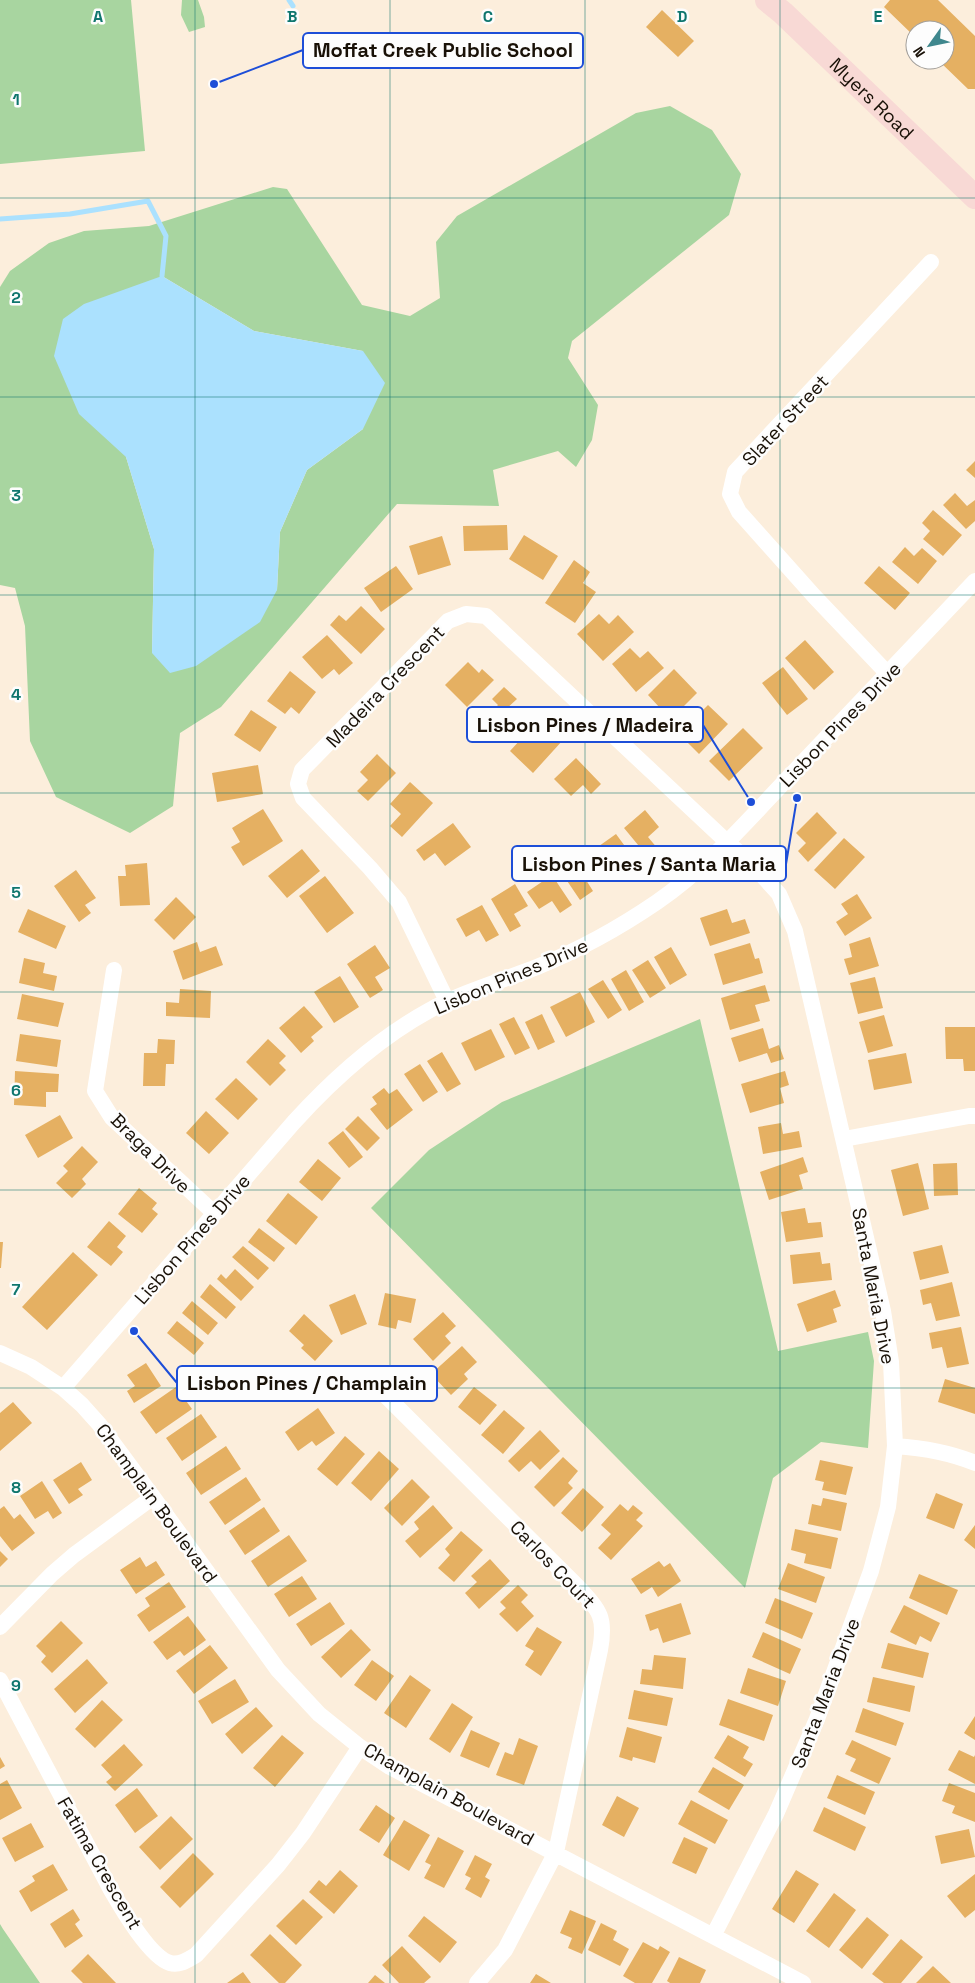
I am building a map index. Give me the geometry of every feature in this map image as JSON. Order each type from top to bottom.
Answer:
[{"type":"main road","name":"Myers Road","points":[[767,0],[783,13],[975,197]]},
{"type":"street","name":"Slater Street","points":[[888,674],[814,596],[739,512],[730,494],[735,472],[931,262]]},
{"type":"street","name":"Lisbon Pines Drive","points":[[64,1388],[294,1122],[326,1087],[348,1067],[399,1029],[447,1001],[540,966],[600,938],[659,900],[711,858],[727,842],[975,581]]},
{"type":"street","name":"Madeira Crescent","points":[[447,1001],[400,902],[303,798],[298,784],[302,770],[448,621],[466,614],[486,616],[727,842]]},
{"type":"street","name":"Santa Maria Drive","points":[[713,1936],[776,1814],[817,1719],[872,1571],[888,1507],[895,1446],[891,1362],[883,1311],[795,931],[779,894],[750,862],[727,842]]},
{"type":"street","name":"Braga Drive","points":[[114,970],[94,1090],[112,1118],[214,1213]]},
{"type":"street","points":[[844,1139],[975,1116]]},
{"type":"street","name":"Champlain Boulevard","points":[[0,1353],[31,1367],[64,1388],[99,1424],[278,1670],[319,1714],[390,1767],[556,1852],[803,1983]]},
{"type":"street","name":"Carlos Court","points":[[375,1385],[578,1587],[598,1611],[603,1622],[600,1650],[556,1852],[505,1950],[477,1983]]},
{"type":"street","points":[[895,1446],[955,1454],[975,1463]]},
{"type":"street","points":[[0,1627],[74,1554],[153,1497]]},
{"type":"street","name":"Fatima Crescent","points":[[0,1680],[111,1890],[156,1956],[172,1964],[185,1962],[196,1955],[278,1865],[303,1833],[360,1746]]},
{"type":"green space","points":[[0,0],[131,0],[145,151],[0,164]]},
{"type":"green space","points":[[182,0],[198,0],[204,17],[205,27],[189,32],[181,15]]},
{"type":"green space","points":[[670,106],[712,130],[741,174],[729,215],[572,341],[568,358],[598,405],[592,440],[576,467],[558,451],[493,470],[499,506],[397,504],[221,707],[180,733],[173,806],[130,833],[56,797],[30,741],[25,626],[15,588],[0,585],[0,287],[10,271],[49,243],[84,231],[149,226],[273,187],[287,189],[362,305],[410,316],[440,298],[436,242],[457,216],[636,113]],"holes":[[[162,276],[254,331],[363,351],[363,429],[307,470],[280,532],[277,590],[152,653],[154,549],[126,457]]]},
{"type":"green space","points":[[700,1019],[778,1351],[868,1332],[874,1361],[868,1448],[821,1442],[773,1478],[745,1588],[371,1208],[429,1150],[502,1102]]},
{"type":"green space","points":[[0,1924],[3,1929],[40,1983],[0,1983]]},
{"type":"water","points":[[162,276],[254,331],[363,351],[385,383],[363,429],[307,470],[280,532],[277,590],[260,622],[196,666],[170,673],[152,653],[154,549],[126,457],[79,414],[54,356],[63,319],[84,304]]},
{"type":"building","points":[[890,0],[938,0],[975,36],[975,89],[968,89],[948,70],[955,70],[955,20],[905,20],[905,27],[884,7]]},
{"type":"building","points":[[662,10],[694,41],[678,57],[646,27]]},
{"type":"building","points":[[975,461],[975,478],[966,470]]},
{"type":"building","points":[[955,493],[967,506],[975,500],[975,521],[966,529],[943,505]]},
{"type":"building","points":[[933,510],[962,535],[943,556],[923,539],[930,531],[922,523]]},
{"type":"building","points":[[507,525],[508,550],[464,551],[463,526]]},
{"type":"building","points":[[524,535],[558,556],[543,580],[509,559]]},
{"type":"building","points":[[442,536],[451,565],[418,575],[409,546]]},
{"type":"building","points":[[905,547],[914,556],[922,548],[937,561],[918,584],[892,562]]},
{"type":"building","points":[[574,560],[590,572],[583,583],[596,592],[575,623],[545,603]]},
{"type":"building","points":[[396,566],[413,589],[381,612],[364,588]]},
{"type":"building","points":[[879,566],[910,593],[895,610],[864,583]]},
{"type":"building","points":[[361,606],[385,629],[361,654],[330,625],[339,615],[346,621]]},
{"type":"building","points":[[599,614],[609,624],[618,615],[634,632],[603,661],[577,634]]},
{"type":"building","points":[[327,635],[353,663],[339,675],[334,669],[322,679],[302,657]]},
{"type":"building","points":[[805,640],[834,672],[814,690],[785,658]]},
{"type":"building","points":[[630,648],[640,658],[648,651],[664,668],[636,692],[612,664]]},
{"type":"building","points":[[468,662],[479,673],[482,669],[494,680],[467,707],[445,685]]},
{"type":"building","points":[[783,667],[808,699],[787,715],[762,683]]},
{"type":"building","points":[[674,669],[697,693],[666,724],[655,713],[660,708],[648,695]]},
{"type":"building","points":[[290,671],[316,692],[299,714],[291,707],[285,714],[267,701]]},
{"type":"building","points":[[504,687],[517,699],[506,709],[517,720],[500,738],[483,721],[498,705],[492,699]]},
{"type":"building","points":[[708,705],[728,724],[699,754],[679,734]]},
{"type":"building","points":[[251,710],[277,727],[260,752],[234,735]]},
{"type":"building","points":[[532,727],[547,741],[555,732],[563,740],[533,773],[510,751]]},
{"type":"building","points":[[743,728],[763,748],[729,781],[709,761]]},
{"type":"building","points":[[377,754],[396,773],[368,801],[357,791],[368,780],[360,772]]},
{"type":"building","points":[[576,758],[601,784],[591,794],[583,785],[571,796],[554,779]]},
{"type":"building","points":[[258,765],[263,794],[217,802],[212,773]]},
{"type":"building","points":[[410,782],[433,803],[402,837],[390,826],[401,814],[390,804]]},
{"type":"building","points":[[263,809],[283,841],[243,866],[231,847],[240,842],[232,828]]},
{"type":"building","points":[[645,810],[659,827],[648,837],[658,849],[648,857],[624,828]]},
{"type":"building","points":[[817,812],[837,833],[808,862],[798,851],[806,843],[796,833]]},
{"type":"building","points":[[453,823],[471,847],[445,866],[435,853],[424,861],[416,850]]},
{"type":"building","points":[[616,834],[638,864],[629,871],[621,861],[607,871],[592,851]]},
{"type":"building","points":[[844,838],[865,857],[835,889],[814,870]]},
{"type":"building","points":[[302,849],[320,871],[287,898],[268,876]]},
{"type":"building","points":[[581,850],[597,873],[586,880],[593,891],[580,900],[557,866]]},
{"type":"building","points":[[147,863],[150,905],[120,906],[118,876],[126,876],[125,865]]},
{"type":"building","points":[[76,870],[96,898],[85,905],[91,913],[79,922],[54,886]]},
{"type":"building","points":[[552,875],[572,905],[560,913],[552,901],[539,909],[527,892]]},
{"type":"building","points":[[325,876],[354,913],[327,933],[299,896]]},
{"type":"building","points":[[515,884],[528,906],[514,914],[521,926],[510,932],[491,899]]},
{"type":"building","points":[[857,894],[872,918],[845,936],[836,922],[848,914],[841,904]]},
{"type":"building","points":[[176,897],[196,917],[174,940],[154,920]]},
{"type":"building","points":[[482,905],[499,935],[486,942],[479,930],[466,937],[456,919]]},
{"type":"building","points":[[28,909],[66,926],[56,949],[18,932]]},
{"type":"building","points":[[727,909],[732,923],[745,919],[750,933],[710,946],[700,918]]},
{"type":"building","points":[[870,937],[879,966],[849,975],[844,959],[852,957],[849,944]]},
{"type":"building","points":[[197,942],[200,952],[216,946],[223,965],[183,980],[173,951]]},
{"type":"building","points":[[750,943],[755,959],[759,958],[763,973],[723,985],[714,954]]},
{"type":"building","points":[[375,945],[390,968],[375,977],[383,990],[370,998],[347,964]]},
{"type":"building","points":[[671,947],[687,975],[670,985],[654,957]]},
{"type":"building","points":[[24,958],[45,963],[43,973],[57,976],[54,991],[19,983]]},
{"type":"building","points":[[648,960],[666,988],[650,998],[632,970]]},
{"type":"building","points":[[626,970],[644,1002],[629,1011],[611,979]]},
{"type":"building","points":[[340,976],[359,1007],[334,1023],[314,992]]},
{"type":"building","points":[[875,977],[883,1008],[858,1014],[850,983]]},
{"type":"building","points":[[603,980],[622,1010],[608,1019],[588,989]]},
{"type":"building","points":[[765,985],[770,1001],[755,1005],[760,1021],[730,1030],[721,998]]},
{"type":"building","points":[[180,989],[211,991],[210,1018],[166,1016],[166,1002],[179,1003]]},
{"type":"building","points":[[580,992],[595,1022],[566,1037],[550,1007]]},
{"type":"building","points":[[22,994],[64,1003],[58,1027],[17,1019]]},
{"type":"building","points":[[304,1006],[323,1027],[311,1037],[314,1041],[301,1053],[279,1028]]},
{"type":"building","points":[[542,1014],[555,1042],[538,1050],[525,1022]]},
{"type":"building","points":[[884,1015],[893,1046],[868,1053],[859,1022]]},
{"type":"building","points":[[514,1017],[530,1048],[515,1055],[499,1024]]},
{"type":"building","points":[[945,1027],[975,1027],[975,1071],[964,1071],[963,1059],[946,1059]]},
{"type":"building","points":[[763,1028],[769,1049],[779,1045],[784,1059],[771,1063],[767,1053],[739,1062],[731,1038]]},
{"type":"building","points":[[491,1029],[505,1057],[475,1071],[461,1043]]},
{"type":"building","points":[[20,1034],[61,1040],[57,1067],[16,1061]]},
{"type":"building","points":[[158,1039],[175,1040],[174,1064],[166,1064],[165,1086],[143,1086],[144,1053],[157,1053]]},
{"type":"building","points":[[268,1039],[286,1056],[279,1063],[286,1070],[270,1086],[246,1062]]},
{"type":"building","points":[[442,1052],[461,1084],[447,1092],[427,1061]]},
{"type":"building","points":[[906,1053],[912,1083],[874,1090],[868,1060]]},
{"type":"building","points":[[420,1064],[438,1092],[423,1102],[404,1074]]},
{"type":"building","points":[[15,1071],[59,1074],[58,1092],[46,1092],[46,1107],[14,1105]]},
{"type":"building","points":[[785,1071],[789,1085],[780,1088],[784,1103],[750,1113],[741,1084]]},
{"type":"building","points":[[236,1078],[258,1099],[238,1120],[215,1099]]},
{"type":"building","points":[[384,1088],[389,1094],[397,1089],[413,1110],[387,1130],[370,1109],[377,1104],[372,1097]]},
{"type":"building","points":[[206,1111],[229,1133],[209,1154],[186,1133]]},
{"type":"building","points":[[60,1115],[73,1138],[38,1158],[25,1135]]},
{"type":"building","points":[[358,1116],[380,1138],[367,1151],[345,1129]]},
{"type":"building","points":[[781,1123],[783,1134],[799,1131],[802,1147],[763,1154],[758,1127]]},
{"type":"building","points":[[343,1131],[363,1157],[349,1168],[328,1143]]},
{"type":"building","points":[[82,1146],[98,1162],[82,1179],[86,1184],[72,1198],[56,1183],[68,1171],[63,1166]]},
{"type":"building","points":[[803,1157],[808,1172],[799,1175],[803,1189],[769,1200],[760,1172]]},
{"type":"building","points":[[318,1159],[341,1178],[322,1201],[299,1182]]},
{"type":"building","points":[[918,1163],[929,1209],[903,1216],[891,1170]]},
{"type":"building","points":[[957,1163],[958,1195],[934,1196],[933,1164]]},
{"type":"building","points":[[139,1188],[157,1203],[152,1209],[158,1214],[142,1233],[118,1214]]},
{"type":"building","points":[[288,1193],[318,1217],[296,1245],[266,1221]]},
{"type":"building","points":[[805,1208],[808,1223],[821,1222],[823,1237],[786,1242],[781,1212]]},
{"type":"building","points":[[109,1221],[126,1236],[117,1247],[123,1252],[111,1266],[87,1247]]},
{"type":"building","points":[[259,1228],[285,1248],[274,1262],[248,1242]]},
{"type":"building","points":[[0,1242],[3,1242],[1,1268],[0,1268]]},
{"type":"building","points":[[942,1245],[949,1273],[920,1280],[913,1252]]},
{"type":"building","points":[[243,1246],[269,1268],[258,1280],[232,1257]]},
{"type":"building","points":[[73,1252],[98,1275],[47,1330],[22,1307]]},
{"type":"building","points":[[820,1252],[822,1264],[830,1263],[832,1280],[793,1284],[790,1255]]},
{"type":"building","points":[[235,1269],[254,1287],[241,1301],[217,1279],[221,1274],[226,1279]]},
{"type":"building","points":[[952,1282],[960,1316],[936,1321],[931,1303],[923,1305],[920,1290]]},
{"type":"building","points":[[210,1284],[236,1307],[226,1319],[200,1297]]},
{"type":"building","points":[[835,1290],[841,1306],[833,1309],[837,1322],[807,1332],[797,1304]]},
{"type":"building","points":[[385,1293],[416,1299],[411,1323],[398,1320],[396,1329],[378,1325]]},
{"type":"building","points":[[355,1294],[367,1324],[341,1335],[329,1305]]},
{"type":"building","points":[[192,1301],[218,1323],[208,1335],[182,1313]]},
{"type":"building","points":[[443,1312],[456,1326],[445,1336],[451,1343],[433,1361],[413,1339]]},
{"type":"building","points":[[304,1314],[333,1341],[315,1361],[301,1348],[304,1345],[289,1331]]},
{"type":"building","points":[[177,1321],[204,1343],[194,1355],[167,1333]]},
{"type":"building","points":[[961,1327],[969,1364],[947,1368],[942,1347],[932,1349],[929,1333]]},
{"type":"building","points":[[462,1346],[477,1362],[464,1374],[468,1379],[451,1395],[431,1374]]},
{"type":"building","points":[[146,1363],[161,1386],[134,1403],[127,1391],[135,1386],[127,1375]]},
{"type":"building","points":[[945,1379],[975,1388],[975,1414],[938,1402]]},
{"type":"building","points":[[176,1387],[192,1409],[156,1434],[140,1412]]},
{"type":"building","points":[[474,1387],[497,1405],[480,1425],[458,1407]]},
{"type":"building","points":[[13,1402],[32,1423],[0,1451],[0,1413]]},
{"type":"building","points":[[318,1408],[335,1433],[316,1446],[312,1441],[298,1451],[285,1432]]},
{"type":"building","points":[[504,1410],[525,1428],[503,1454],[481,1435]]},
{"type":"building","points":[[201,1414],[217,1437],[182,1461],[166,1438]]},
{"type":"building","points":[[540,1430],[560,1451],[540,1470],[531,1461],[519,1472],[508,1461]]},
{"type":"building","points":[[345,1436],[365,1454],[337,1486],[317,1469]]},
{"type":"building","points":[[226,1446],[241,1469],[201,1495],[186,1473]]},
{"type":"building","points":[[379,1451],[399,1469],[371,1501],[351,1483]]},
{"type":"building","points":[[563,1457],[578,1471],[568,1483],[573,1488],[554,1507],[534,1487]]},
{"type":"building","points":[[820,1460],[853,1467],[846,1495],[822,1490],[824,1482],[815,1480]]},
{"type":"building","points":[[81,1462],[92,1480],[78,1489],[83,1495],[69,1504],[53,1480]]},
{"type":"building","points":[[246,1477],[261,1500],[225,1525],[209,1502]]},
{"type":"building","points":[[412,1479],[430,1497],[402,1526],[384,1508]]},
{"type":"building","points":[[42,1481],[62,1513],[53,1519],[48,1511],[35,1519],[20,1496]]},
{"type":"building","points":[[583,1488],[604,1507],[582,1532],[561,1513]]},
{"type":"building","points":[[936,1493],[963,1504],[954,1529],[926,1518]]},
{"type":"building","points":[[823,1498],[847,1503],[841,1531],[808,1524],[812,1504],[821,1506]]},
{"type":"building","points":[[620,1504],[628,1511],[633,1505],[643,1513],[636,1520],[643,1526],[611,1560],[598,1548],[611,1534],[601,1525]]},
{"type":"building","points":[[433,1505],[453,1528],[420,1558],[405,1541],[419,1529],[414,1522]]},
{"type":"building","points":[[4,1506],[14,1519],[20,1514],[35,1533],[12,1551],[0,1536],[0,1509]]},
{"type":"building","points":[[264,1507],[280,1531],[245,1555],[229,1531]]},
{"type":"building","points":[[975,1525],[975,1549],[964,1540]]},
{"type":"building","points":[[795,1529],[838,1538],[831,1569],[804,1563],[806,1554],[791,1550]]},
{"type":"building","points":[[461,1531],[483,1550],[454,1582],[438,1568],[450,1555],[445,1549]]},
{"type":"building","points":[[289,1535],[307,1561],[268,1587],[251,1561]]},
{"type":"building","points":[[0,1551],[8,1559],[0,1567]]},
{"type":"building","points":[[140,1557],[146,1567],[156,1561],[165,1575],[136,1594],[120,1570]]},
{"type":"building","points":[[490,1559],[510,1581],[479,1609],[465,1593],[477,1582],[471,1576]]},
{"type":"building","points":[[659,1561],[664,1567],[670,1563],[681,1581],[658,1597],[652,1587],[641,1594],[631,1579]]},
{"type":"building","points":[[788,1563],[825,1577],[816,1603],[778,1589]]},
{"type":"building","points":[[919,1574],[958,1590],[947,1615],[909,1598]]},
{"type":"building","points":[[302,1576],[317,1599],[289,1617],[274,1594]]},
{"type":"building","points":[[169,1582],[186,1607],[149,1632],[137,1615],[150,1606],[145,1598]]},
{"type":"building","points":[[518,1585],[528,1595],[521,1602],[534,1616],[517,1632],[499,1614],[506,1608],[500,1602]]},
{"type":"building","points":[[775,1598],[813,1613],[802,1639],[765,1623]]},
{"type":"building","points":[[330,1602],[345,1624],[311,1646],[296,1624]]},
{"type":"building","points":[[681,1603],[691,1634],[663,1643],[658,1628],[650,1631],[645,1615]]},
{"type":"building","points":[[904,1605],[940,1623],[931,1642],[920,1636],[916,1645],[890,1632]]},
{"type":"building","points":[[188,1616],[206,1640],[184,1656],[180,1651],[167,1660],[153,1642]]},
{"type":"building","points":[[61,1621],[83,1643],[52,1673],[41,1662],[46,1656],[36,1646]]},
{"type":"building","points":[[537,1627],[562,1642],[541,1676],[525,1665],[534,1651],[525,1646]]},
{"type":"building","points":[[351,1629],[371,1650],[341,1678],[321,1657]]},
{"type":"building","points":[[763,1632],[801,1649],[790,1674],[752,1657]]},
{"type":"building","points":[[888,1643],[929,1653],[923,1678],[881,1668]]},
{"type":"building","points":[[210,1645],[228,1668],[194,1694],[176,1671]]},
{"type":"building","points":[[654,1655],[686,1658],[683,1689],[640,1684],[642,1669],[652,1670]]},
{"type":"building","points":[[87,1659],[108,1683],[75,1713],[54,1689]]},
{"type":"building","points":[[372,1660],[394,1676],[376,1701],[354,1685]]},
{"type":"building","points":[[748,1668],[786,1681],[778,1706],[740,1693]]},
{"type":"building","points":[[410,1675],[431,1690],[406,1728],[384,1713]]},
{"type":"building","points":[[873,1677],[915,1686],[910,1712],[867,1702]]},
{"type":"building","points":[[235,1679],[249,1702],[212,1724],[198,1701]]},
{"type":"building","points":[[634,1690],[673,1698],[667,1726],[628,1719]]},
{"type":"building","points":[[728,1699],[773,1715],[764,1741],[719,1725]]},
{"type":"building","points":[[102,1700],[123,1720],[95,1748],[75,1729]]},
{"type":"building","points":[[452,1703],[473,1717],[450,1753],[429,1739]]},
{"type":"building","points":[[256,1707],[273,1726],[242,1754],[225,1734]]},
{"type":"building","points":[[863,1708],[904,1723],[896,1746],[855,1732]]},
{"type":"building","points":[[975,1716],[975,1740],[964,1733]]},
{"type":"building","points":[[627,1727],[662,1737],[655,1763],[633,1757],[632,1761],[619,1757]]},
{"type":"building","points":[[471,1730],[500,1743],[489,1768],[460,1756]]},
{"type":"building","points":[[282,1735],[304,1753],[275,1787],[253,1768]]},
{"type":"building","points":[[728,1735],[749,1747],[743,1758],[753,1764],[745,1777],[714,1758]]},
{"type":"building","points":[[519,1738],[538,1746],[524,1785],[496,1775],[505,1752],[513,1755]]},
{"type":"building","points":[[852,1740],[891,1758],[879,1784],[850,1771],[856,1759],[845,1754]]},
{"type":"building","points":[[124,1744],[143,1765],[115,1791],[106,1782],[112,1777],[101,1765]]},
{"type":"building","points":[[959,1750],[974,1757],[975,1755],[975,1784],[948,1770]]},
{"type":"building","points":[[0,1757],[5,1766],[0,1769]]},
{"type":"building","points":[[713,1767],[744,1785],[729,1810],[698,1792]]},
{"type":"building","points":[[837,1775],[875,1792],[865,1815],[827,1798]]},
{"type":"building","points":[[7,1780],[22,1808],[0,1820],[0,1784]]},
{"type":"building","points":[[949,1783],[975,1793],[975,1822],[952,1813],[955,1806],[942,1801]]},
{"type":"building","points":[[137,1788],[158,1816],[135,1833],[115,1805]]},
{"type":"building","points":[[617,1796],[639,1808],[624,1837],[602,1825]]},
{"type":"building","points":[[691,1800],[728,1820],[715,1844],[678,1824]]},
{"type":"building","points":[[376,1805],[395,1818],[379,1843],[359,1830]]},
{"type":"building","points":[[824,1807],[866,1827],[855,1851],[813,1831]]},
{"type":"building","points":[[171,1816],[193,1839],[160,1870],[139,1847]]},
{"type":"building","points":[[404,1820],[430,1835],[409,1871],[383,1855]]},
{"type":"building","points":[[31,1823],[44,1847],[15,1862],[2,1838]]},
{"type":"building","points":[[969,1829],[975,1857],[941,1864],[935,1836]]},
{"type":"building","points":[[438,1837],[464,1851],[444,1888],[424,1878],[431,1865],[425,1862]]},
{"type":"building","points":[[684,1837],[708,1848],[696,1874],[672,1863]]},
{"type":"building","points":[[193,1853],[214,1874],[180,1908],[160,1887]]},
{"type":"building","points":[[475,1855],[492,1864],[485,1877],[490,1880],[481,1898],[465,1889],[471,1878],[465,1875]]},
{"type":"building","points":[[53,1864],[68,1890],[31,1912],[19,1891],[35,1881],[32,1876]]},
{"type":"building","points":[[340,1870],[358,1886],[334,1914],[309,1892],[319,1880],[326,1886]]},
{"type":"building","points":[[796,1870],[819,1884],[794,1923],[772,1909]]},
{"type":"building","points":[[975,1874],[975,1910],[965,1918],[947,1896]]},
{"type":"building","points":[[834,1893],[856,1910],[829,1948],[806,1931]]},
{"type":"building","points":[[303,1899],[323,1917],[296,1945],[276,1926]]},
{"type":"building","points":[[73,1909],[80,1920],[75,1924],[83,1936],[65,1948],[50,1924]]},
{"type":"building","points":[[570,1910],[596,1921],[582,1954],[568,1948],[572,1938],[560,1933]]},
{"type":"building","points":[[424,1916],[457,1942],[440,1963],[408,1936]]},
{"type":"building","points":[[867,1917],[889,1935],[862,1969],[839,1950]]},
{"type":"building","points":[[601,1923],[617,1931],[613,1940],[629,1949],[620,1966],[588,1950]]},
{"type":"building","points":[[270,1934],[302,1965],[285,1983],[279,1983],[250,1955]]},
{"type":"building","points":[[901,1939],[923,1957],[901,1983],[884,1983],[872,1974]]},
{"type":"building","points":[[643,1942],[658,1950],[660,1946],[670,1952],[652,1983],[635,1983],[623,1976]]},
{"type":"building","points":[[402,1946],[431,1977],[424,1983],[399,1983],[382,1965]]},
{"type":"building","points":[[88,1954],[116,1983],[83,1983],[71,1971]]},
{"type":"building","points":[[679,1957],[706,1970],[700,1983],[670,1983],[667,1981]]},
{"type":"building","points":[[933,1966],[951,1983],[916,1983]]},
{"type":"building","points":[[243,1972],[251,1983],[227,1983]]},
{"type":"building","points":[[536,1974],[551,1983],[530,1983]]},
{"type":"building","points":[[375,1975],[385,1983],[368,1983]]},
{"type":"waterway","points":[[289,0],[293,6]]},
{"type":"waterway","points":[[0,219],[70,214],[148,201],[166,236],[162,276]]},
{"type":"place","name":"Moffat Creek Public School","points":[[214,84]]},
{"type":"place","name":"Lisbon Pines / Santa Maria","points":[[797,798]]},
{"type":"place","name":"Lisbon Pines / Madeira","points":[[751,802]]},
{"type":"place","name":"Lisbon Pines / Champlain","points":[[134,1331]]}]
